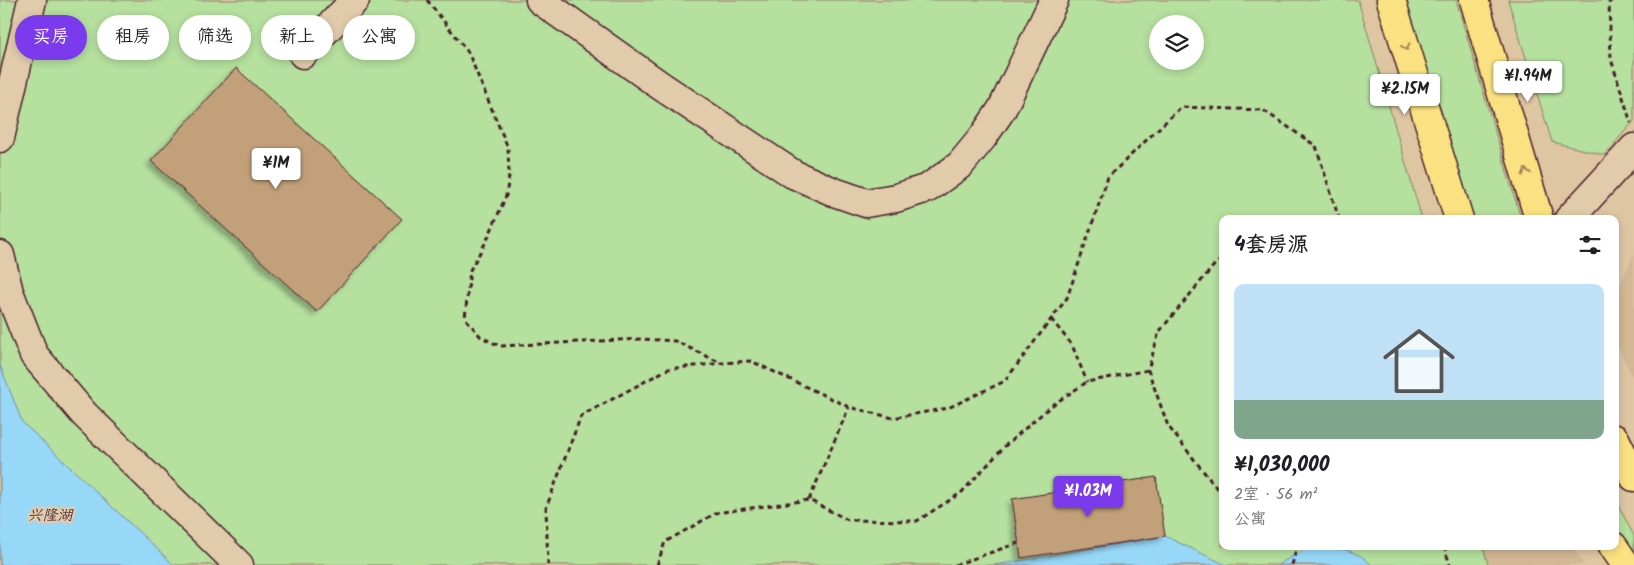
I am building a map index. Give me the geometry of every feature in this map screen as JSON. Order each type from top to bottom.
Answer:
[{"type":"main road","points":[[1391,0],[1458,215]]},
{"type":"main road","points":[[1474,0],[1538,215]]},
{"type":"main road","points":[[1619,448],[1634,477]]},
{"type":"main road","points":[[1616,550],[1626,565]]},
{"type":"street","points":[[0,138],[32,0]]},
{"type":"street","points":[[333,23],[355,0]]},
{"type":"street","points":[[540,0],[661,86],[793,174],[834,192],[866,203],[896,198],[928,188],[960,165],[983,137],[1002,109],[1054,0]]},
{"type":"street","points":[[1572,215],[1633,136]]},
{"type":"street","points":[[0,255],[9,292],[34,355],[84,414],[239,565]]},
{"type":"path","points":[[426,0],[468,52],[508,148],[509,176],[506,196],[487,240],[470,270],[465,318],[481,337],[500,346],[640,339],[675,341],[722,363]]},
{"type":"path","points":[[1612,0],[1610,4],[1611,60],[1633,136]]},
{"type":"path","points":[[548,565],[546,508],[581,416],[668,369],[751,360],[849,406],[893,418],[948,408],[1005,381],[1067,298],[1108,177],[1181,107],[1263,110],[1316,146],[1338,215]]},
{"type":"path","points":[[1219,262],[1159,332],[1148,370],[1168,426],[1219,491]]},
{"type":"path","points":[[1051,319],[1072,345],[1087,382]]},
{"type":"path","points":[[657,565],[665,542],[716,513],[809,500],[848,520],[917,521],[961,493],[1007,444],[1051,406],[1087,382],[1148,370]]},
{"type":"path","points":[[809,500],[849,406]]},
{"type":"path","points":[[955,565],[1018,543]]},
{"type":"path","points":[[1292,565],[1297,550]]},
{"type":"path","points":[[1445,550],[1450,565]]},
{"type":"shaded area","points":[[1634,253],[1634,381],[1619,349],[1619,288]]},
{"type":"shaded area","points":[[1484,550],[1575,550],[1584,565],[1488,565]]},
{"type":"green space","points":[[0,0],[1358,0],[1421,215],[1219,215],[1219,550],[1484,550],[1488,565],[0,565]]},
{"type":"green space","points":[[1400,0],[1456,0],[1520,215],[1469,215]]},
{"type":"green space","points":[[1508,0],[1634,0],[1634,121],[1604,155],[1552,142]]},
{"type":"green space","points":[[1619,507],[1634,536],[1634,564],[1619,540]]},
{"type":"water","name":"兴隆湖","points":[[0,365],[22,422],[174,565],[0,565]]},
{"type":"water","points":[[1165,536],[1226,565],[995,565]]},
{"type":"water","points":[[1305,550],[1344,550],[1359,555],[1371,565],[1277,565]]},
{"type":"building","points":[[236,68],[402,219],[317,312],[151,161]]},
{"type":"building","points":[[1156,477],[1165,536],[1021,558],[1012,499]]}]
